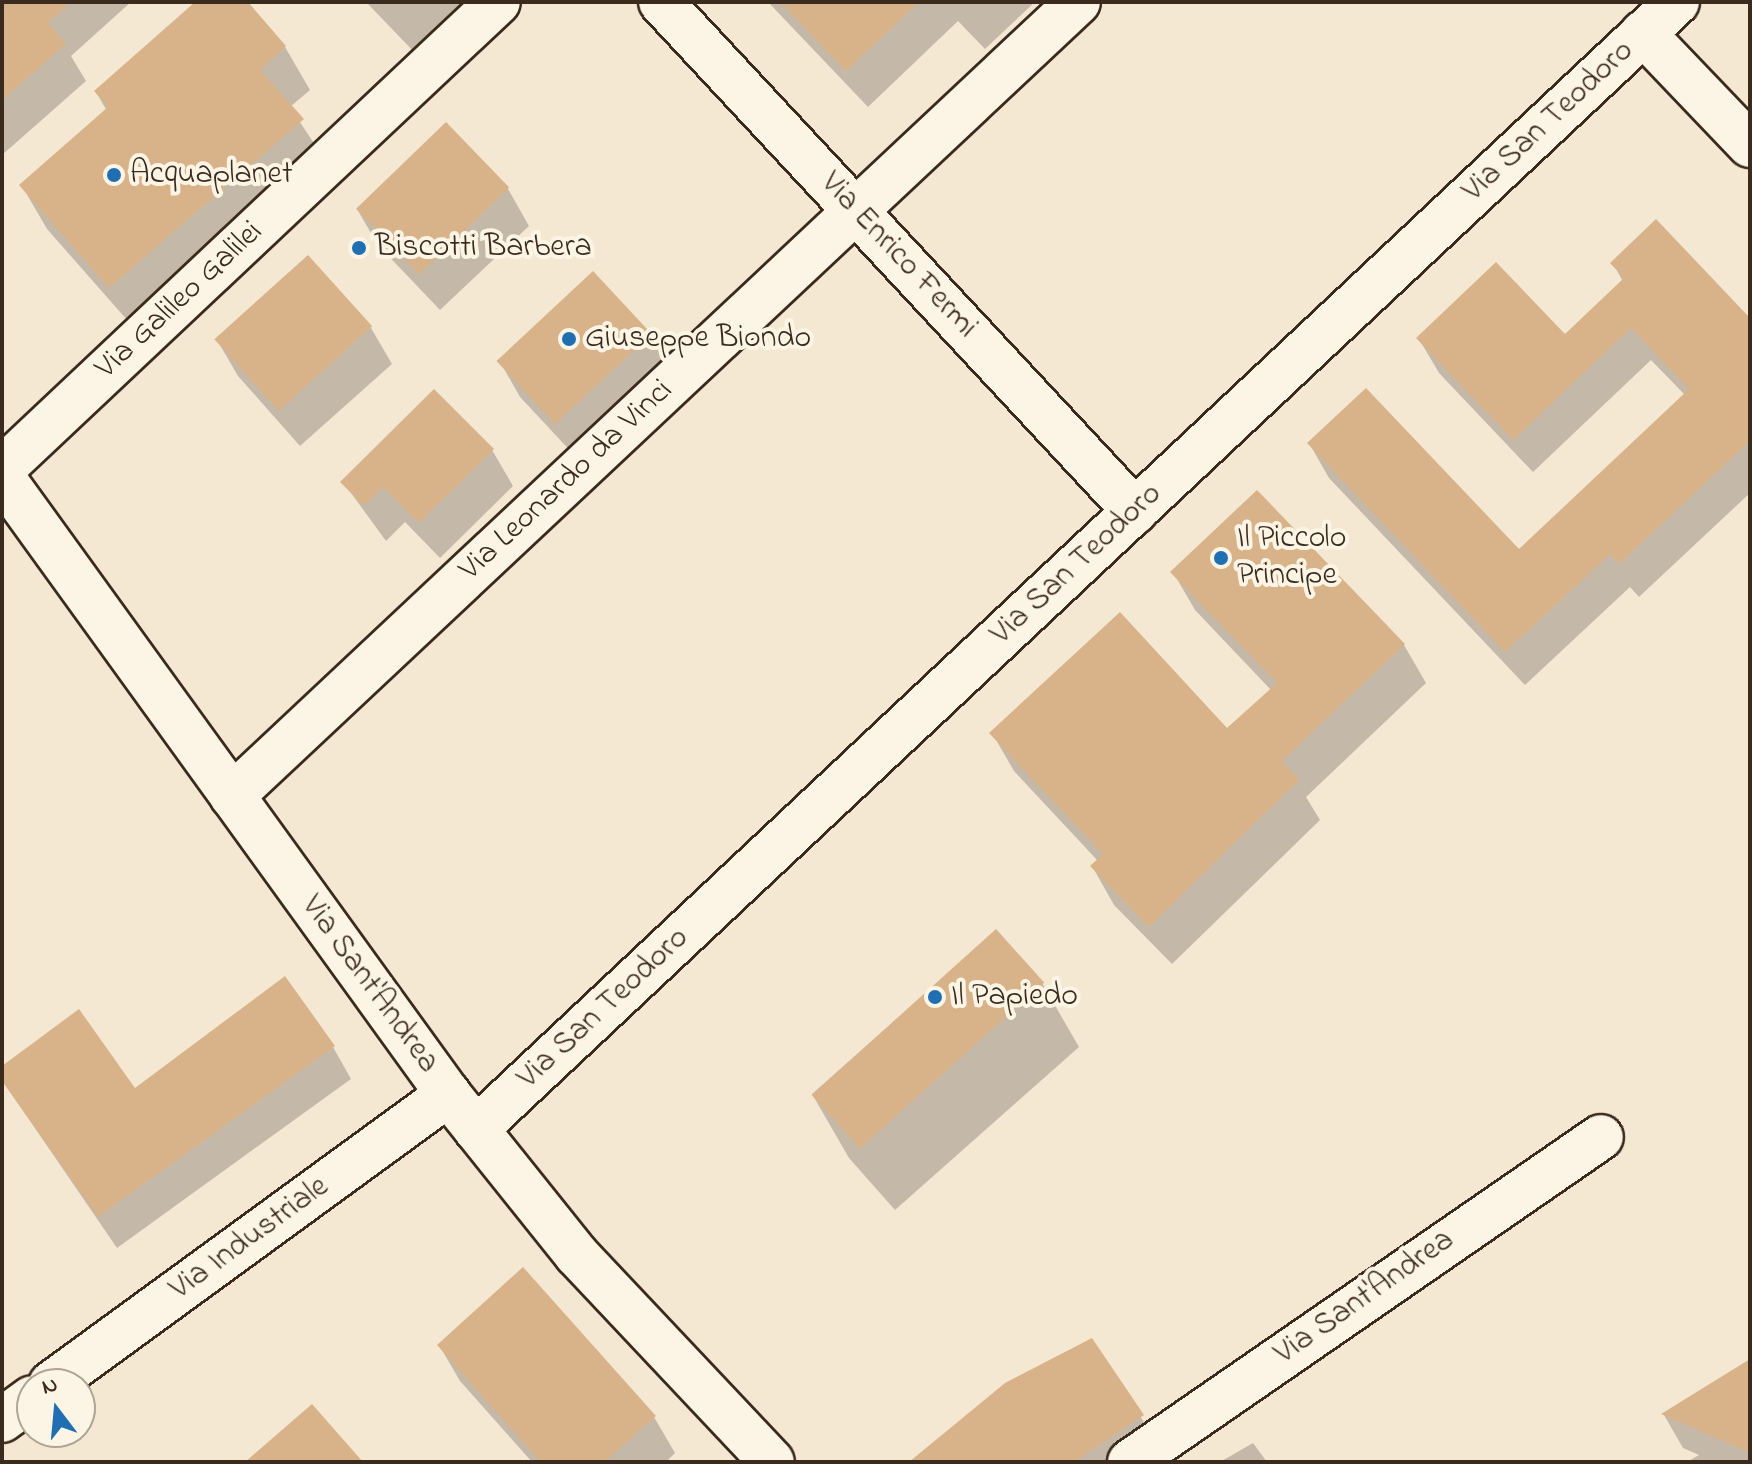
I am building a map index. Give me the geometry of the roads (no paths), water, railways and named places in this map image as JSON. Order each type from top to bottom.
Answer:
[{"type":"street","name":"Via Galileo Galilei","points":[[2,469],[498,2]]},
{"type":"street","name":"Via Enrico Fermi","points":[[661,2],[1135,511]]},
{"type":"street","name":"Via Leonardo da Vinci","points":[[232,796],[1078,2]]},
{"type":"street","name":"Via San Teodoro","points":[[476,1129],[1677,2]]},
{"type":"street","points":[[1643,33],[1750,145]]},
{"type":"street","name":"Via Sant'Andrea","points":[[2,477],[448,1094],[577,1255],[759,1450]]},
{"type":"street","name":"Via Industriale","points":[[73,1368],[448,1094]]},
{"type":"street","name":"Via Sant'Andrea","points":[[1130,1462],[1601,1137]]},
{"type":"place","name":"Acquaplanet","points":[[114,175]]},
{"type":"place","name":"Biscotti Barbera","points":[[359,248]]},
{"type":"place","name":"Giuseppe Biondo","points":[[569,339]]},
{"type":"place","name":"Il Piccolo Principe","points":[[1221,558]]},
{"type":"place","name":"Il Papiedo","points":[[935,997]]}]
